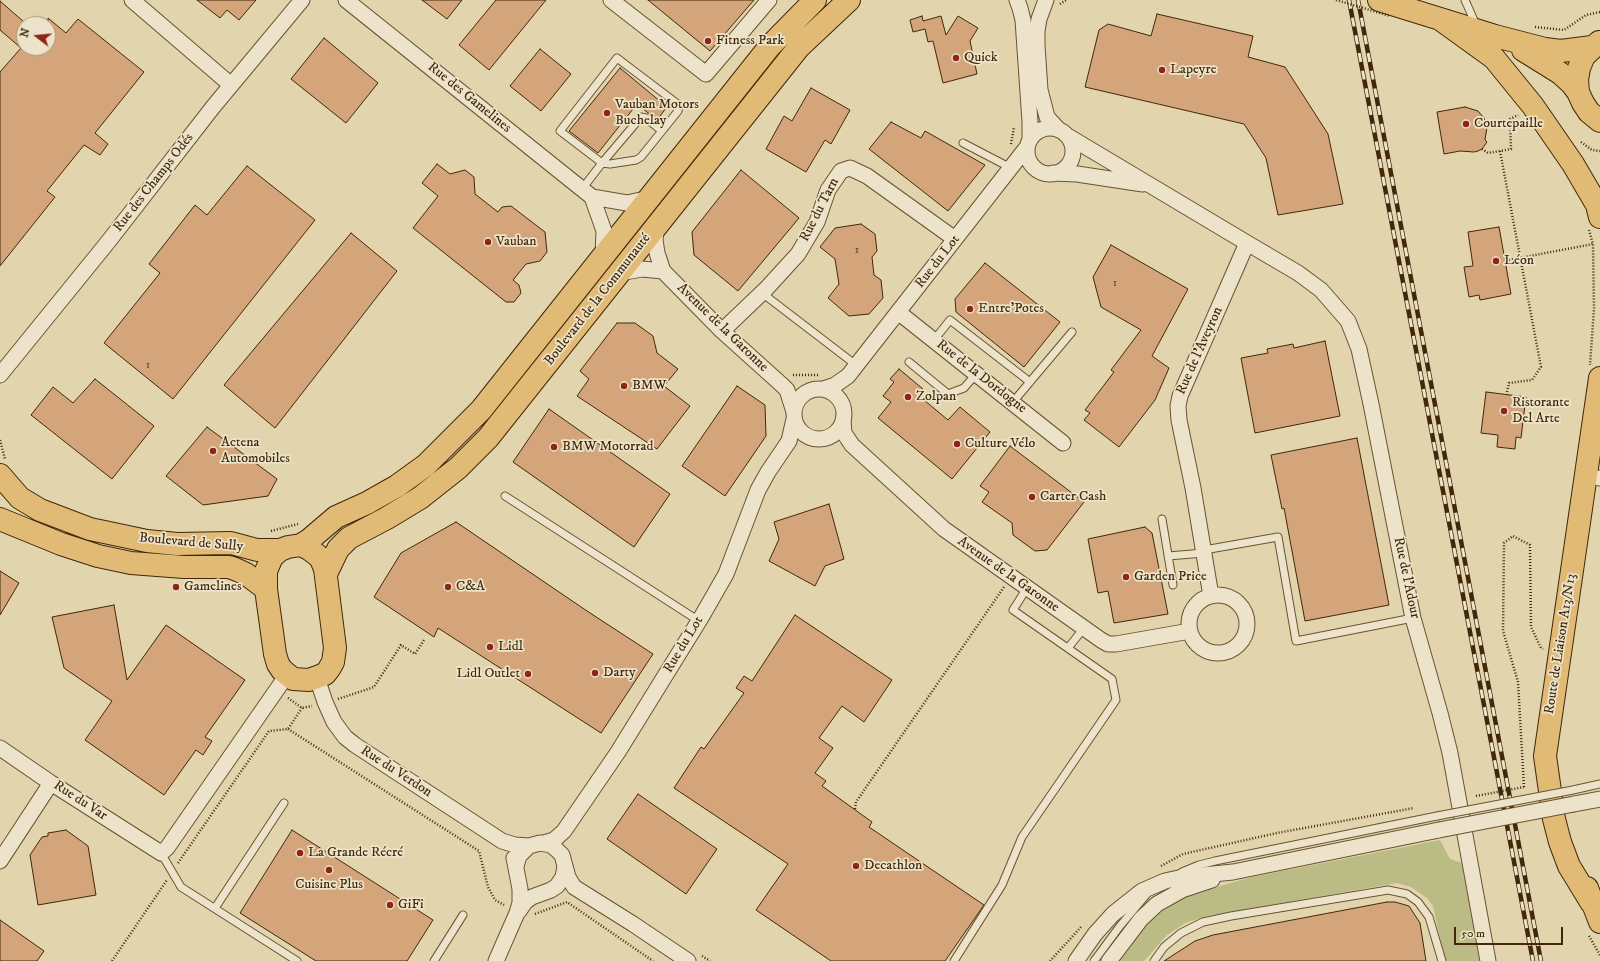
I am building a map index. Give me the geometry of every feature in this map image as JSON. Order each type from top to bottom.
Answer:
[{"type":"main road","name":"Boulevard de la Communauté","points":[[301,545],[336,517],[367,503],[397,486],[426,465],[481,410],[770,46],[814,0]]},
{"type":"main road","name":"Boulevard de la Communauté","points":[[326,574],[338,549],[349,538],[387,518],[420,498],[442,482],[472,456],[502,422],[657,224],[799,47],[849,0]]},
{"type":"main road","points":[[1386,6],[1440,19],[1532,46],[1554,50],[1569,50],[1596,44]]},
{"type":"main road","points":[[1440,19],[1494,58],[1533,106],[1573,164],[1597,205],[1600,217]]},
{"type":"main road","points":[[1487,33],[1528,52],[1567,79],[1578,92],[1586,108],[1598,122]]},
{"type":"main road","points":[[1578,92],[1577,80],[1579,68],[1584,56],[1596,44]]},
{"type":"main road","name":"Route de Liaison A13/N13","points":[[1600,378],[1545,756],[1554,819],[1560,842],[1569,866],[1591,902],[1600,922]]},
{"type":"main road","name":"Boulevard de Sully","points":[[0,475],[20,498],[40,510],[90,529],[147,541],[177,544],[231,543],[257,550],[280,550],[301,545]]},
{"type":"main road","name":"Route de Liaison A13/N13","points":[[1591,902],[1569,828],[1557,767],[1558,751],[1600,476]]},
{"type":"main road","name":"Boulevard de Sully","points":[[0,519],[61,544],[111,559],[157,566],[235,568],[246,574],[266,589]]},
{"type":"main road","points":[[280,550],[272,557],[268,566],[266,589],[275,654],[278,664],[287,675],[293,679],[301,681],[317,678],[325,674],[330,669],[335,654],[326,574],[321,559],[309,549],[301,545]]},
{"type":"street","points":[[132,0],[231,85]]},
{"type":"street","name":"Rue des Champs Odés","points":[[0,386],[4,371],[89,266],[231,85],[302,0]]},
{"type":"street","name":"Rue des Gamelines","points":[[346,0],[587,193],[627,203],[650,198]]},
{"type":"street","points":[[611,0],[706,74],[768,0]]},
{"type":"street","points":[[1017,0],[1023,20],[1031,127],[1027,155],[1030,162],[1038,170]]},
{"type":"street","points":[[1046,0],[1039,19],[1037,31],[1040,90],[1047,117],[1053,125],[1071,142],[1072,149],[1071,159],[1064,168],[1053,173]]},
{"type":"street","points":[[1029,143],[1036,133],[1042,130],[1052,128],[1063,133],[1247,243]]},
{"type":"street","name":"Rue du Lot","points":[[852,371],[1029,143]]},
{"type":"street","name":"Rue du Tarn","points":[[722,331],[798,254],[817,222],[828,190],[840,171],[850,168],[867,176],[955,239]]},
{"type":"street","points":[[1007,173],[1038,170],[1047,173],[1077,174],[1151,185]]},
{"type":"street","points":[[587,193],[604,231],[603,256]]},
{"type":"street","points":[[617,275],[642,269],[663,271],[657,253],[655,240],[657,224]]},
{"type":"street","name":"Rue de l'Aveyron","points":[[1211,596],[1193,488],[1179,420],[1178,402],[1247,243]]},
{"type":"street","name":"Rue de l'Adour","points":[[1247,243],[1298,273],[1321,290],[1348,321],[1359,349],[1413,618],[1450,754],[1488,961]]},
{"type":"street","name":"Avenue de la Garonne","points":[[663,271],[722,331],[782,385]]},
{"type":"street","name":"Rue de la Dordogne","points":[[898,312],[1063,442]]},
{"type":"street","points":[[782,385],[808,391],[823,389],[835,385],[852,371]]},
{"type":"street","points":[[852,371],[843,387],[841,402],[844,413],[844,433],[852,444]]},
{"type":"street","points":[[782,385],[787,390],[794,415],[801,432],[807,437],[841,440],[852,444]]},
{"type":"street","points":[[823,389],[833,394],[841,402]]},
{"type":"street","points":[[794,415],[799,398],[808,391]]},
{"type":"street","name":"Rue du Lot","points":[[564,831],[618,752],[699,621],[726,574],[758,490],[784,449],[792,433],[794,415]]},
{"type":"street","points":[[784,449],[790,444],[798,441],[820,439],[832,435],[838,430],[843,420]]},
{"type":"street","name":"Avenue de la Garonne","points":[[852,444],[944,529],[1108,644],[1116,644],[1190,631]]},
{"type":"street","points":[[1221,595],[1238,603],[1244,611],[1247,621],[1243,639],[1236,647],[1228,652],[1209,652],[1200,647],[1194,640],[1190,631],[1189,622],[1194,609],[1203,600],[1211,596],[1221,595]]},
{"type":"street","points":[[161,853],[167,848],[287,675]]},
{"type":"street","name":"Rue du Verdon","points":[[317,678],[334,722],[345,737],[355,745],[502,840]]},
{"type":"street","name":"Rue du Var","points":[[0,748],[51,783],[161,853]]},
{"type":"street","points":[[0,861],[51,783]]},
{"type":"street","points":[[1109,961],[1141,919],[1157,904],[1182,890],[1233,872],[1438,823],[1574,797],[1600,799]]},
{"type":"street","points":[[502,840],[514,845],[537,844],[554,840],[564,831]]},
{"type":"street","points":[[564,831],[561,848],[563,861],[570,882],[582,893],[633,924],[692,956]]},
{"type":"street","points":[[502,840],[509,848],[517,873],[520,897],[518,912]]},
{"type":"street","points":[[496,961],[518,912],[525,902],[546,892],[557,886],[562,880],[563,861],[554,847],[537,844],[519,856],[517,873],[526,889],[546,892],[564,890],[582,893]]},
{"type":"street","points":[[1076,961],[1095,934],[1113,914],[1142,891],[1165,881],[1183,877],[1233,872]]},
{"type":"lane","points":[[1465,0],[1487,33]]},
{"type":"lane","points":[[617,58],[678,105],[678,111],[642,157],[636,160],[610,164],[602,163],[560,131],[617,58]]},
{"type":"lane","points":[[587,193],[602,163],[641,117],[646,118],[662,131]]},
{"type":"lane","points":[[963,143],[1007,173]]},
{"type":"lane","points":[[762,292],[852,371]]},
{"type":"lane","points":[[934,340],[950,320],[1030,382]]},
{"type":"lane","points":[[1013,402],[1072,332]]},
{"type":"lane","points":[[909,362],[948,394],[964,388],[976,373]]},
{"type":"lane","points":[[505,496],[699,621]]},
{"type":"lane","points":[[1162,519],[1173,584]]},
{"type":"lane","points":[[1168,556],[1204,551],[1278,537],[1296,641],[1413,618]]},
{"type":"lane","points":[[954,961],[1002,885],[1022,837],[1116,700],[1112,679],[1013,610],[1027,588]]},
{"type":"lane","points":[[1068,648],[1084,628]]},
{"type":"lane","points":[[1574,797],[1600,784]]},
{"type":"lane","points":[[214,908],[284,803]]},
{"type":"lane","points":[[1094,961],[1120,926],[1145,897],[1165,881],[1189,869],[1215,861],[1438,823]]},
{"type":"lane","points":[[161,853],[181,887],[296,961]]},
{"type":"lane","points":[[1154,961],[1164,947],[1181,933],[1203,922],[1388,890],[1407,894],[1418,902],[1429,917],[1442,961]]},
{"type":"lane","points":[[434,961],[463,915]]},
{"type":"path","points":[[1336,0],[1386,6]]},
{"type":"path","points":[[1532,26],[1564,30],[1586,15],[1600,12]]},
{"type":"path","points":[[1482,149],[1488,153],[1511,149],[1510,120],[1520,114]]},
{"type":"path","points":[[1500,151],[1541,367],[1532,380],[1509,383],[1507,392]]},
{"type":"path","points":[[1509,260],[1593,244]]},
{"type":"path","points":[[267,532],[310,521],[325,526]]},
{"type":"path","points":[[1524,786],[1518,682],[1503,631],[1504,543],[1513,536],[1530,545],[1531,627],[1541,648],[1547,650]]},
{"type":"path","points":[[855,809],[856,802],[1011,577]]},
{"type":"path","points":[[338,699],[374,686],[401,645],[415,654],[424,640]]},
{"type":"path","points":[[288,729],[302,708]]},
{"type":"path","points":[[112,961],[270,731],[288,729],[479,850],[488,887],[495,900],[518,912],[530,916],[567,902],[652,961]]},
{"type":"path","points":[[692,956],[710,961]]},
{"type":"green space","points":[[1440,840],[1450,859],[1462,863],[1480,961],[1445,961],[1433,906],[1427,898],[1411,887],[1397,883],[1207,916],[1185,923],[1167,935],[1144,961],[1114,961],[1158,910],[1178,898],[1252,877]]},
{"type":"building","points":[[197,0],[256,0],[239,20],[227,10],[220,18]]},
{"type":"building","points":[[422,0],[462,0],[447,19]]},
{"type":"building","points":[[496,0],[546,0],[489,70],[459,45]]},
{"type":"building","points":[[648,0],[754,0],[710,51]]},
{"type":"building","points":[[0,1],[17,16],[16,44],[0,30]]},
{"type":"building","points":[[1157,14],[1253,36],[1248,57],[1285,67],[1328,134],[1343,204],[1278,215],[1266,158],[1244,124],[1085,87],[1099,30],[1108,24],[1151,36]]},
{"type":"building","name":"Quick","points":[[922,16],[923,21],[941,16],[946,35],[958,16],[978,28],[970,41],[977,74],[943,83],[933,41],[928,42],[925,29],[913,32],[910,20]]},
{"type":"building","points":[[78,19],[144,72],[95,133],[108,144],[100,155],[84,145],[47,191],[55,197],[0,266],[0,72],[16,54],[16,56],[56,56],[56,25],[66,33]]},
{"type":"building","points":[[324,38],[378,83],[346,123],[291,79]]},
{"type":"building","points":[[540,49],[571,74],[541,111],[510,86]]},
{"type":"building","name":"Vauban Motors Buchelay","points":[[620,68],[667,107],[657,120],[637,104],[598,153],[569,131]]},
{"type":"building","points":[[811,88],[850,110],[831,144],[825,140],[806,172],[766,149],[784,116],[792,121]]},
{"type":"building","points":[[1465,107],[1478,111],[1484,118],[1487,127],[1485,140],[1487,142],[1482,149],[1478,151],[1460,151],[1444,154],[1437,112]]},
{"type":"building","points":[[891,122],[921,138],[925,131],[985,165],[948,211],[869,149]]},
{"type":"building","name":"Vauban","points":[[437,164],[450,174],[465,170],[474,177],[475,194],[498,212],[502,207],[511,206],[545,232],[547,252],[540,261],[526,264],[513,280],[519,285],[521,293],[514,302],[506,302],[413,228],[438,196],[422,183]]},
{"type":"building","points":[[247,166],[315,220],[173,399],[104,343],[160,273],[149,264],[195,205],[207,215]]},
{"type":"building","points":[[741,170],[799,218],[738,291],[694,255],[692,232]]},
{"type":"building","points":[[861,224],[875,234],[877,251],[872,257],[874,275],[881,280],[883,298],[869,314],[849,316],[828,298],[839,284],[835,259],[820,247],[835,228]]},
{"type":"building","points":[[1499,227],[1511,294],[1480,300],[1479,295],[1469,297],[1464,267],[1473,266],[1468,232]]},
{"type":"building","points":[[351,233],[397,271],[275,428],[224,385]]},
{"type":"building","points":[[1111,245],[1188,289],[1152,356],[1169,368],[1155,400],[1119,447],[1084,420],[1090,413],[1085,410],[1114,372],[1111,370],[1141,330],[1101,307],[1093,277]]},
{"type":"building","points":[[985,263],[1060,322],[1024,367],[956,312],[955,299]]},
{"type":"building","name":"BMW","points":[[617,323],[635,323],[653,336],[657,353],[678,369],[664,386],[690,406],[657,449],[577,396],[589,379],[580,371]]},
{"type":"building","points":[[1325,341],[1340,416],[1255,433],[1241,358],[1268,353],[1267,349],[1293,344],[1294,348]]},
{"type":"building","points":[[899,369],[923,389],[918,395],[948,420],[960,407],[990,432],[952,479],[878,418],[891,402],[883,396],[894,382],[890,379]]},
{"type":"building","points":[[95,379],[154,426],[112,479],[31,415],[53,387],[73,403]]},
{"type":"building","points":[[737,386],[765,405],[766,436],[725,496],[682,466]]},
{"type":"building","name":"Ristorante Del Arte","points":[[1486,392],[1526,397],[1521,438],[1516,437],[1515,449],[1497,447],[1498,435],[1481,433]]},
{"type":"building","points":[[549,409],[670,494],[634,547],[513,462]]},
{"type":"building","name":"Actena Automobiles","points":[[207,427],[277,479],[268,496],[203,505],[166,476]]},
{"type":"building","points":[[1357,438],[1389,605],[1305,621],[1284,508],[1282,509],[1271,455]]},
{"type":"building","name":"Carter Cash","points":[[1010,446],[1084,502],[1047,550],[1035,551],[1013,535],[1012,523],[982,502],[989,492],[980,486]]},
{"type":"building","points":[[829,504],[844,559],[825,566],[815,586],[769,561],[779,539],[774,522]]},
{"type":"building","points":[[456,522],[653,654],[601,733],[438,628],[434,637],[374,597],[401,553]]},
{"type":"building","points":[[1145,527],[1152,533],[1168,614],[1114,623],[1108,591],[1098,593],[1088,539]]},
{"type":"building","points":[[0,571],[19,583],[0,615]]},
{"type":"building","points":[[114,605],[127,680],[166,625],[245,680],[205,737],[212,741],[203,755],[196,750],[164,795],[85,740],[112,701],[64,668],[52,617]]},
{"type":"building","points":[[795,615],[892,680],[864,722],[842,706],[819,738],[833,748],[815,773],[826,781],[822,786],[872,822],[869,827],[984,905],[945,961],[831,961],[756,910],[788,864],[674,788],[701,747],[704,749],[744,693],[736,688],[744,676],[752,681]]},
{"type":"building","points":[[638,794],[717,849],[686,894],[607,839]]},
{"type":"building","points":[[66,830],[88,846],[96,895],[38,905],[30,855],[42,837],[48,836],[48,833]]},
{"type":"building","points":[[292,830],[433,920],[407,961],[316,961],[240,913]]},
{"type":"building","points":[[1387,902],[1395,902],[1409,906],[1420,923],[1426,961],[1164,961],[1195,941],[1213,935]]},
{"type":"building","points":[[0,920],[44,951],[37,961],[0,961]]},
{"type":"railway","points":[[1349,0],[1533,961]]},
{"type":"railway","points":[[1358,0],[1541,961]]},
{"type":"place","name":"Fitness Park","points":[[708,41]]},
{"type":"place","name":"Quick","points":[[956,58]]},
{"type":"place","name":"Lapeyre","points":[[1162,70]]},
{"type":"place","name":"Vauban Motors Buchelay","points":[[607,113]]},
{"type":"place","name":"Courtepaille","points":[[1466,124]]},
{"type":"place","name":"Vauban","points":[[488,242]]},
{"type":"place","name":"Léon","points":[[1496,261]]},
{"type":"place","name":"Entre'Potes","points":[[970,309]]},
{"type":"place","name":"BMW","points":[[624,386]]},
{"type":"place","name":"Zolpan","points":[[908,397]]},
{"type":"place","name":"Ristorante Del Arte","points":[[1504,411]]},
{"type":"place","name":"Culture Vélo","points":[[957,444]]},
{"type":"place","name":"BMW Motorrad","points":[[554,447]]},
{"type":"place","name":"Actena Automobiles","points":[[213,451]]},
{"type":"place","name":"Carter Cash","points":[[1032,497]]},
{"type":"place","name":"Garden Price","points":[[1126,577]]},
{"type":"place","name":"Gamelines","points":[[176,587]]},
{"type":"place","name":"C&A","points":[[448,587]]},
{"type":"place","name":"Lidl","points":[[490,647]]},
{"type":"place","name":"Darty","points":[[595,673]]},
{"type":"place","name":"Lidl Outlet","points":[[528,674]]},
{"type":"place","name":"La Grande Récré","points":[[300,853]]},
{"type":"place","name":"Decathlon","points":[[856,866]]},
{"type":"place","name":"Cuisine Plus","points":[[329,870]]},
{"type":"place","name":"GiFi","points":[[390,905]]}]
